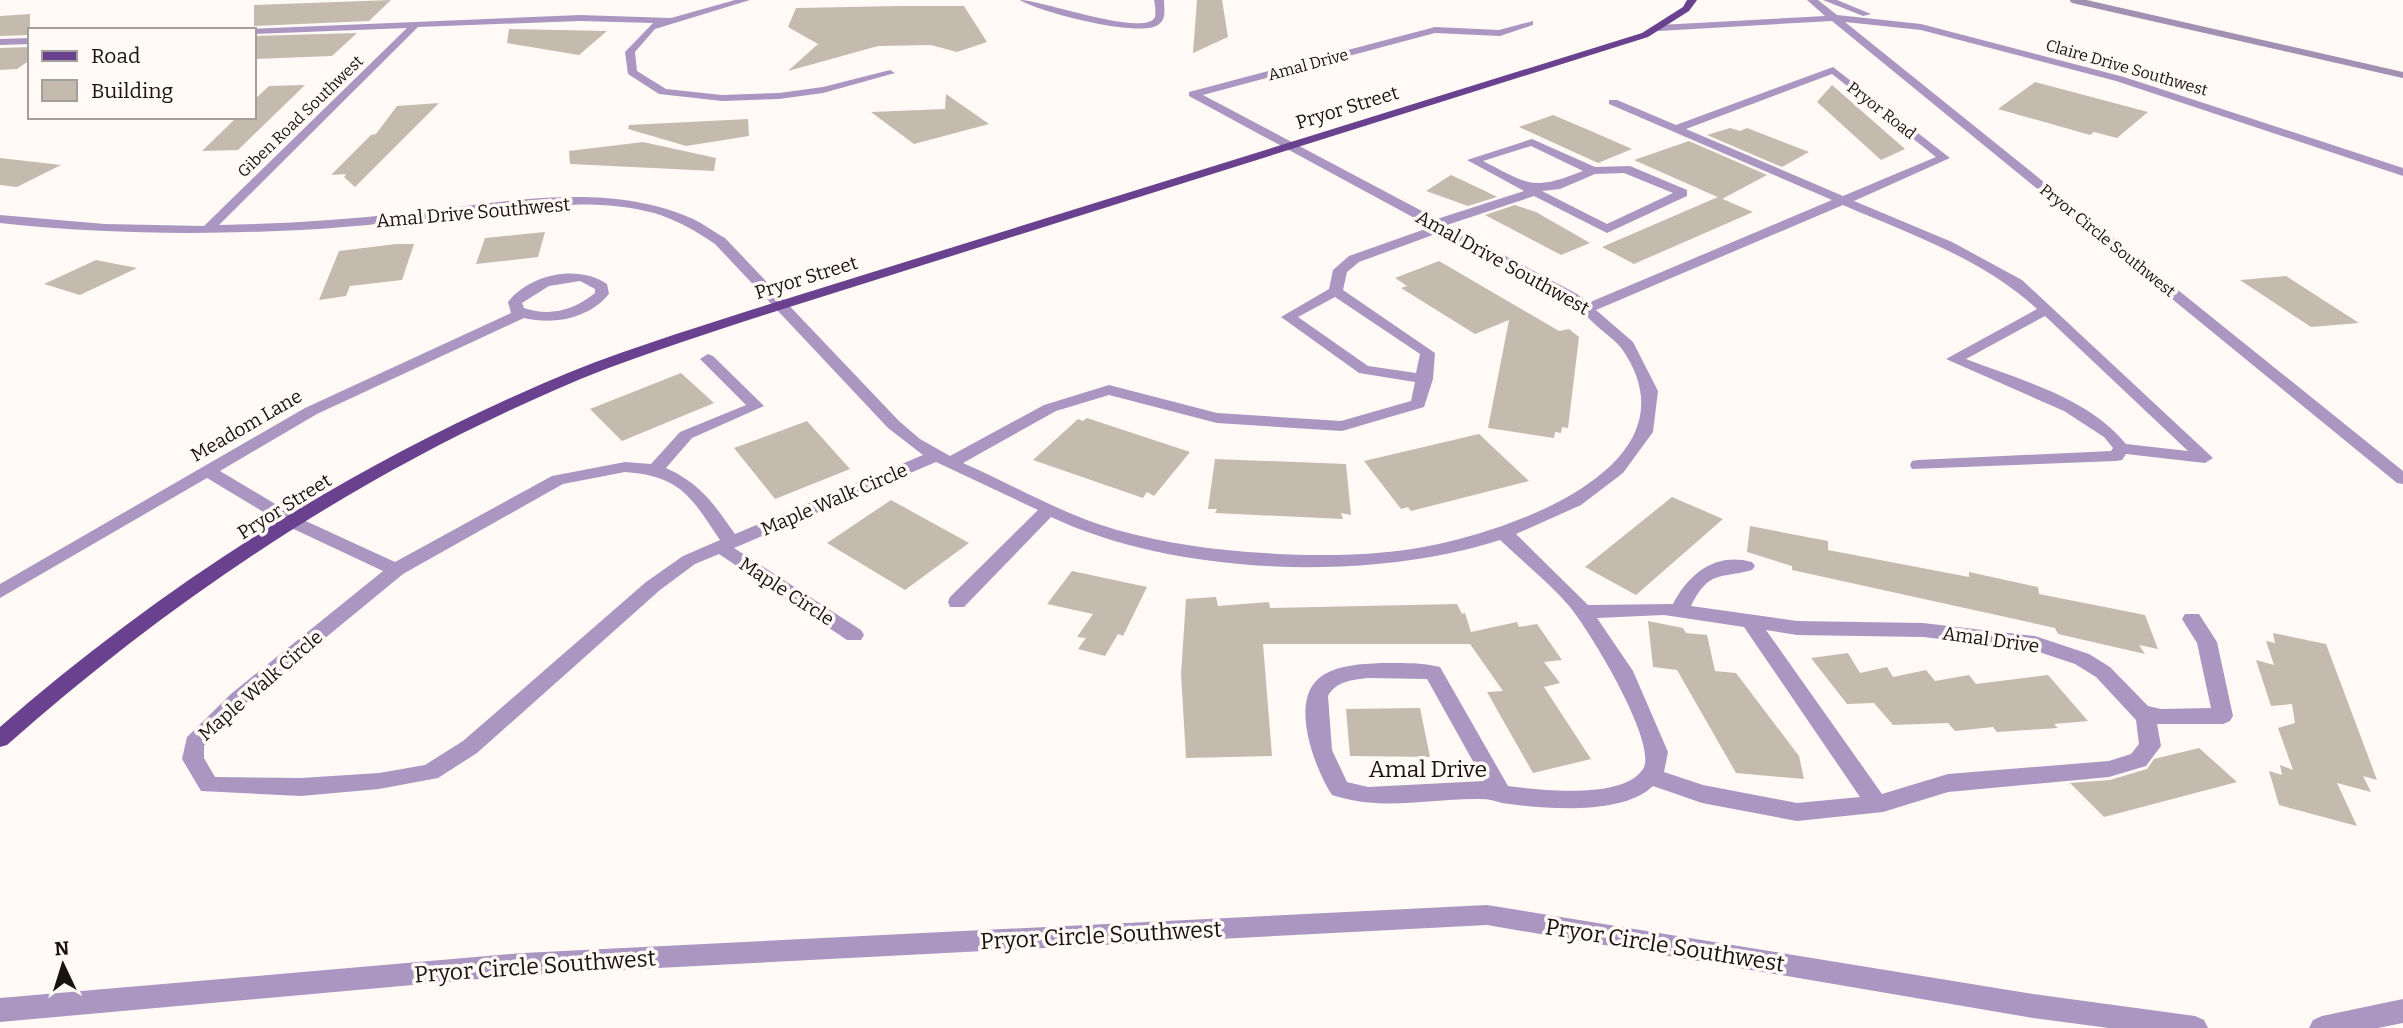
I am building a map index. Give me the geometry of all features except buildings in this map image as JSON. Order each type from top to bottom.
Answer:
[{"type":"main road","name":"Pryor Street","points":[[0,739],[31,710],[170,602],[291,521],[428,443],[550,386],[653,346],[1659,28],[1686,9],[1692,0]]},
{"type":"street","points":[[745,0],[652,27],[630,52],[632,72],[663,92],[722,97],[779,96],[823,90],[890,74]]},
{"type":"street","points":[[1025,0],[1118,26],[1139,26],[1156,22],[1160,16],[1159,0]]},
{"type":"street","name":"Pryor Circle Southwest","points":[[1812,0],[2403,479]]},
{"type":"street","points":[[1828,0],[1872,15],[1921,27]]},
{"type":"street","points":[[1057,8],[1074,4]]},
{"type":"street","points":[[256,31],[580,18],[671,20]]},
{"type":"street","name":"Claire Drive Southwest","points":[[1659,28],[1835,19],[1921,27],[2156,90],[2403,172]]},
{"type":"street","name":"Amal Drive","points":[[1290,145],[1193,94],[1436,30],[1500,33],[1530,23]]},
{"type":"street","name":"Giben Road Southwest","points":[[207,230],[415,25]]},
{"type":"street","points":[[1867,43],[1898,33],[1950,33]]},
{"type":"street","points":[[0,42],[28,41]]},
{"type":"street","name":"Pryor Road","points":[[1588,308],[1944,158],[1833,70],[1676,129]]},
{"type":"street","points":[[1613,102],[1947,245],[2017,283],[2206,458],[2121,448]]},
{"type":"street","points":[[1336,291],[1340,270],[1354,259],[1531,190],[1556,187],[1593,171],[1626,169],[1683,193],[1607,229],[1531,190],[1473,160],[1532,142],[1593,171]]},
{"type":"street","name":"Amal Drive Southwest","points":[[0,219],[79,226],[207,230],[356,222],[545,203],[622,204],[668,213],[705,229],[889,419],[924,449],[1090,527],[1226,555],[1345,561],[1414,554],[1504,533],[1569,505],[1625,466],[1650,423],[1652,400],[1647,376],[1620,334],[1588,308],[1290,145]]},
{"type":"street","points":[[589,278],[602,287],[602,294],[578,312],[556,317],[533,317],[523,313],[517,311],[515,302],[527,289],[553,279],[589,278]]},
{"type":"street","points":[[1336,291],[1428,353],[1425,379],[1364,370],[1288,317],[1336,291]]},
{"type":"street","points":[[2046,310],[1954,359],[2079,411],[2116,440],[2121,448]]},
{"type":"street","name":"Meadom Lane","points":[[0,592],[311,411],[523,313]]},
{"type":"street","points":[[655,469],[686,435],[755,406],[708,359]]},
{"type":"street","name":"Maple Walk Circle","points":[[725,544],[700,497],[683,482],[655,469],[625,467],[558,480],[396,570],[239,698],[194,743],[193,759],[209,785],[301,787],[379,781],[430,772],[470,747],[653,586],[689,560],[945,459],[1050,408],[1108,390],[1217,418],[1342,426],[1418,404],[1425,379]]},
{"type":"street","points":[[1918,465],[2108,457],[2116,456],[2121,448]]},
{"type":"street","points":[[206,471],[291,521],[396,570]]},
{"type":"street","points":[[957,602],[1050,508]]},
{"type":"street","points":[[1504,533],[1583,612],[1623,671],[1657,752],[1659,764],[1653,777],[1702,794],[1797,812],[1876,803],[1948,783],[2109,769],[2138,760],[2150,746],[2146,717],[2142,712]]},
{"type":"street","name":"Maple Circle","points":[[725,544],[854,635]]},
{"type":"street","points":[[1679,611],[1700,575],[1713,568],[1746,566]]},
{"type":"street","name":"Amal Drive","points":[[1583,612],[1679,611],[1843,631],[1923,629],[2035,643],[2082,659],[2103,672],[2142,712]]},
{"type":"street","points":[[2142,712],[2161,717],[2223,716],[2207,642],[2192,619]]},
{"type":"street","points":[[1749,620],[1876,803]]},
{"type":"street","name":"Amal Drive","points":[[1502,794],[1433,672],[1353,671],[1328,679],[1318,694],[1318,735],[1327,772],[1340,789],[1368,796],[1484,790],[1502,794],[1523,798],[1607,796],[1637,789],[1653,777]]},
{"type":"street","name":"Pryor Circle Southwest","points":[[0,1010],[523,964],[1487,915],[2033,1006],[2195,1028]]},
{"type":"street","points":[[2322,1028],[2403,1011]]},
{"type":"waterway","points":[[2073,0],[2403,75]]}]
